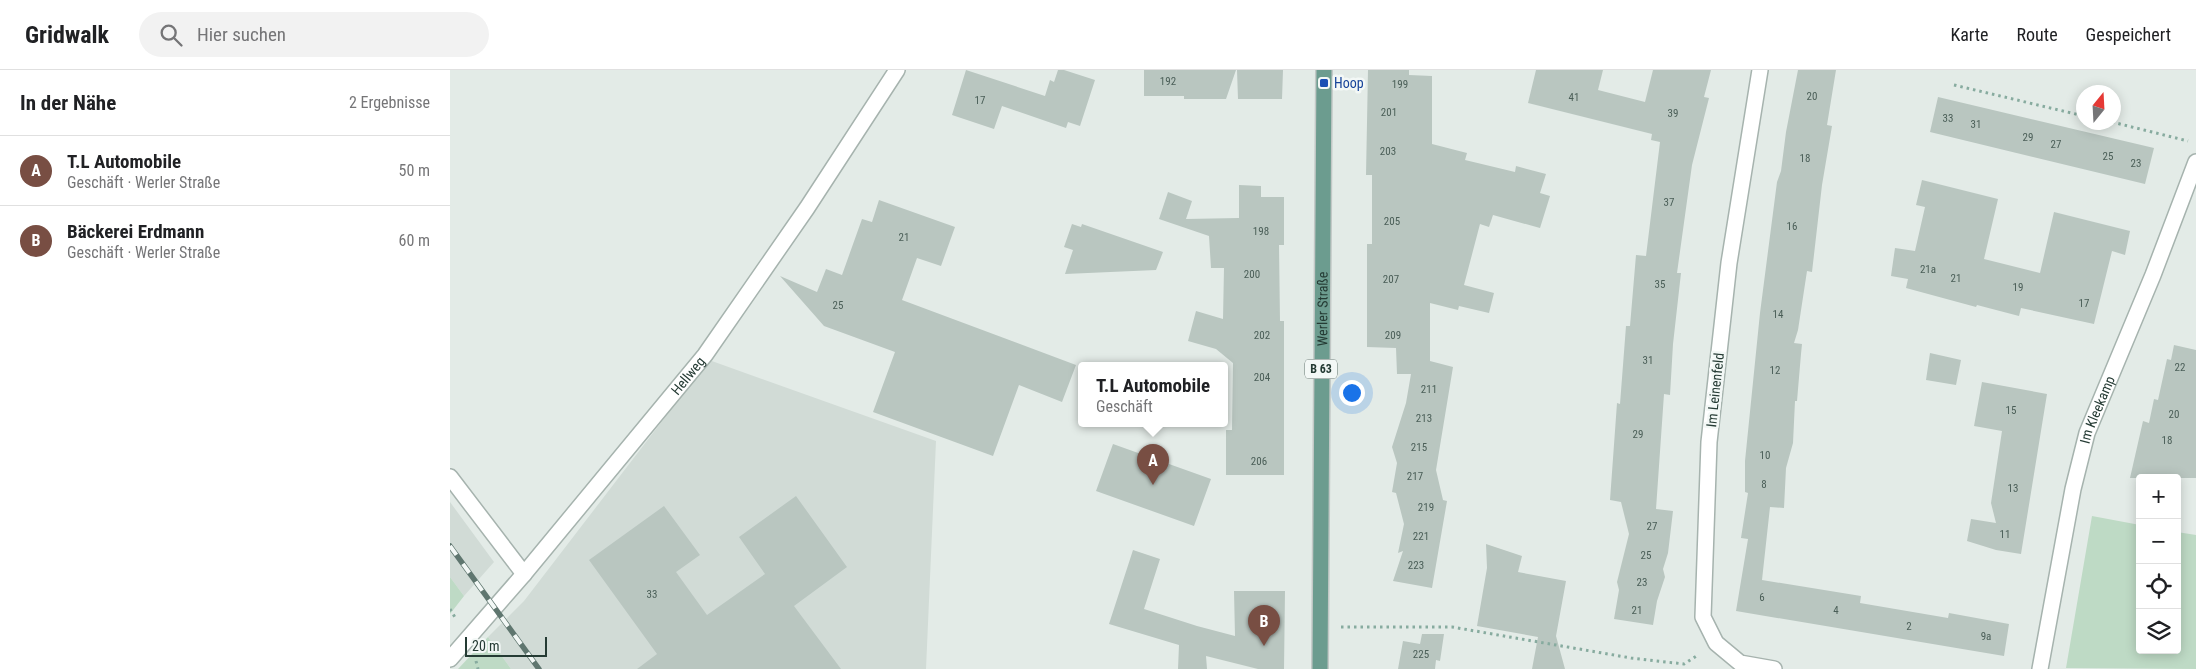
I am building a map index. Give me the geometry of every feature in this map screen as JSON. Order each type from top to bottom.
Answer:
[{"type":"main road","name":"Werler Straße","points":[[1320,669],[1324,70]]},
{"type":"street","name":"Hellweg","points":[[450,659],[524,574],[705,355],[807,208],[897,70]]},
{"type":"street","name":"Im Leinenfeld","points":[[1760,70],[1728,263],[1709,442],[1703,617],[1716,643],[1740,663],[1774,669]]},
{"type":"street","name":"Im Kleekamp","points":[[2040,669],[2073,489],[2087,433],[2153,275],[2196,162]]},
{"type":"street","points":[[450,476],[524,574]]},
{"type":"path","points":[[1954,85],[2076,114]]},
{"type":"path","points":[[2121,124],[2196,143]]},
{"type":"path","points":[[1319,627],[1452,627],[1631,658],[1684,664],[1716,643]]},
{"type":"shaded area","points":[[709,360],[936,441],[926,669],[511,669],[488,637],[524,601]]},
{"type":"shaded area","points":[[450,502],[494,562],[464,596],[450,577]]},
{"type":"green space","points":[[2092,516],[2136,524],[2136,654],[2181,654],[2181,533],[2196,535],[2196,669],[2066,668]]},
{"type":"green space","points":[[450,577],[464,596],[450,614]]},
{"type":"green space","points":[[488,637],[511,669],[458,669]]},
{"type":"building","points":[[966,70],[1045,96],[1050,80],[1054,82],[1058,70],[1064,70],[1095,80],[1080,126],[1068,122],[1066,128],[1002,106],[994,129],[952,115]]},
{"type":"building","points":[[1144,70],[1236,70],[1226,99],[1184,99],[1184,96],[1144,96]]},
{"type":"building","points":[[1237,70],[1283,70],[1282,99],[1238,99]]},
{"type":"building","points":[[1368,70],[1409,70],[1409,75],[1432,76],[1432,144],[1467,153],[1465,160],[1515,172],[1516,166],[1546,174],[1540,193],[1550,196],[1540,228],[1493,215],[1489,227],[1480,224],[1464,285],[1494,293],[1489,313],[1459,306],[1458,310],[1430,303],[1430,361],[1453,367],[1436,470],[1443,500],[1447,501],[1432,588],[1393,581],[1403,551],[1398,553],[1404,524],[1396,493],[1392,492],[1397,463],[1392,447],[1406,403],[1411,374],[1397,374],[1396,348],[1367,347],[1367,244],[1372,244],[1372,175],[1366,175]]},
{"type":"building","points":[[1536,70],[1603,70],[1598,90],[1645,102],[1653,70],[1711,70],[1704,97],[1709,98],[1692,165],[1677,273],[1681,273],[1673,344],[1670,395],[1664,394],[1656,509],[1673,511],[1668,553],[1663,569],[1665,577],[1657,601],[1653,625],[1614,619],[1619,590],[1617,582],[1629,534],[1621,502],[1610,500],[1617,403],[1620,404],[1626,326],[1630,326],[1636,255],[1646,256],[1660,142],[1651,140],[1652,134],[1528,103]]},
{"type":"building","points":[[1798,70],[1836,70],[1827,125],[1832,126],[1822,185],[1812,272],[1807,271],[1798,330],[1794,343],[1802,344],[1797,401],[1795,401],[1793,443],[1786,468],[1784,508],[1770,507],[1762,580],[1861,596],[1860,603],[1948,618],[1949,613],[2009,624],[2004,656],[1736,611],[1748,539],[1741,538],[1748,493],[1745,492],[1745,461],[1760,313],[1777,182],[1781,171],[1786,132]]},
{"type":"building","points":[[1938,97],[2154,148],[2145,184],[1930,132]]},
{"type":"building","points":[[1922,180],[1998,199],[1984,259],[2040,273],[2054,212],[2130,231],[2125,255],[2112,251],[2094,324],[2021,308],[2019,316],[1977,305],[1976,307],[1906,288],[1908,279],[1891,276],[1895,248],[1915,251],[1925,207],[1916,205]]},
{"type":"building","points":[[1239,185],[1261,186],[1261,197],[1284,197],[1284,245],[1279,245],[1280,321],[1284,321],[1284,475],[1226,475],[1226,430],[1232,430],[1233,363],[1216,349],[1188,341],[1196,311],[1223,319],[1224,268],[1211,268],[1209,236],[1159,219],[1168,192],[1192,201],[1186,219],[1239,218]]},
{"type":"building","points":[[879,200],[955,227],[941,266],[917,258],[902,300],[1076,365],[1062,402],[1019,385],[993,456],[873,412],[895,352],[824,326],[780,276],[817,292],[826,269],[842,275],[862,219],[872,222]]},
{"type":"building","points":[[1072,224],[1081,227],[1082,224],[1163,252],[1156,270],[1065,274],[1073,250],[1064,247]]},
{"type":"building","points":[[2174,345],[2196,350],[2196,478],[2181,478],[2181,474],[2136,474],[2136,478],[2130,478],[2143,421],[2149,423],[2154,399],[2158,400],[2167,359],[2171,360]]},
{"type":"building","points":[[1930,353],[1961,360],[1956,385],[1926,380]]},
{"type":"building","points":[[1982,382],[2047,394],[2021,554],[1996,550],[1967,541],[1971,519],[1996,523],[1991,503],[2002,431],[1974,426]]},
{"type":"building","points":[[1113,444],[1211,479],[1194,526],[1096,491]]},
{"type":"building","points":[[796,496],[847,567],[794,606],[841,669],[637,669],[657,654],[589,560],[664,506],[700,555],[676,572],[707,615],[765,574],[739,537]]},
{"type":"building","points":[[1486,544],[1522,556],[1518,572],[1566,581],[1556,636],[1565,669],[1532,669],[1538,637],[1477,626],[1487,568]]},
{"type":"building","points":[[1133,550],[1160,559],[1144,609],[1197,626],[1235,636],[1234,591],[1285,591],[1284,669],[1258,669],[1206,656],[1207,669],[1178,669],[1179,645],[1109,624]]},
{"type":"building","points":[[1422,634],[1444,634],[1440,661],[1436,660],[1435,669],[1398,669],[1403,641],[1420,644]]},
{"type":"railway","points":[[450,546],[539,669]]},
{"type":"place","name":"Hoop","points":[[1324,83]]},
{"type":"place","name":"T.L Automobile","points":[[1153,485]]},
{"type":"place","name":"Bäckerei Erdmann","points":[[1264,646]]}]
